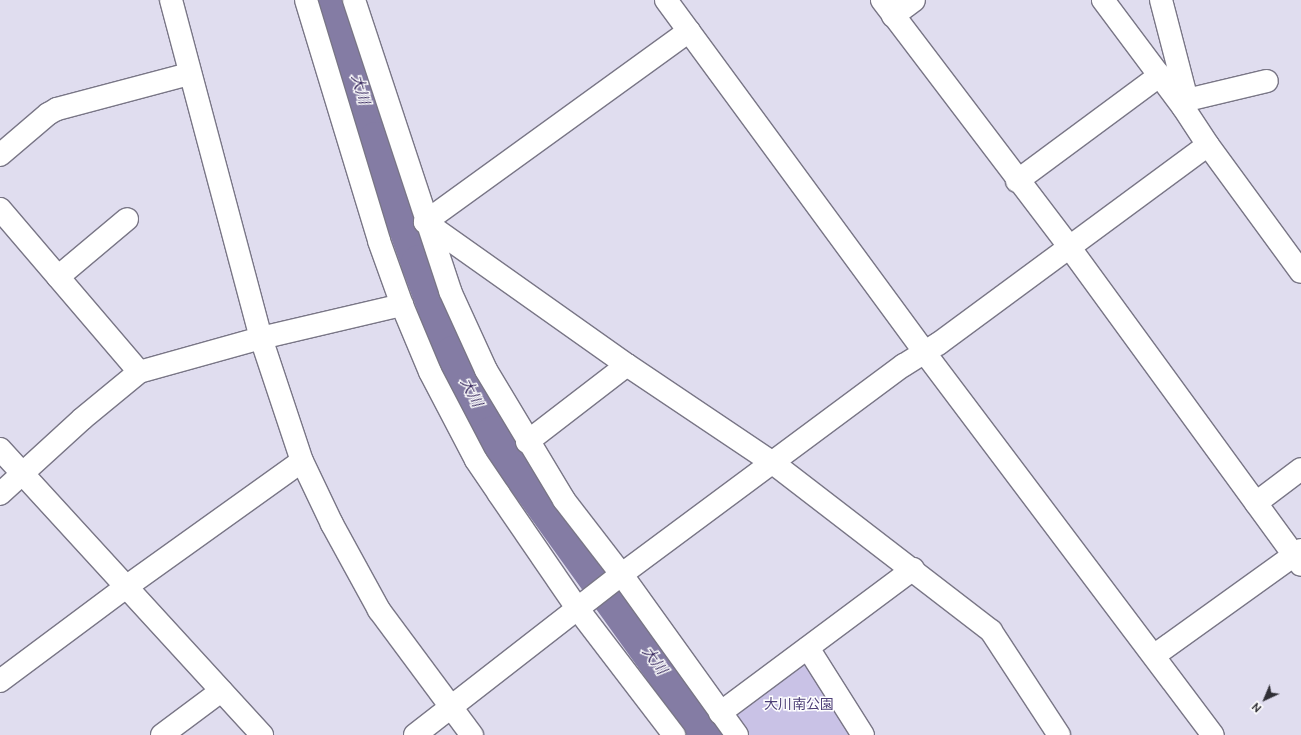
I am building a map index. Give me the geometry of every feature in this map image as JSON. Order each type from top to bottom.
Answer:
[{"type":"street","points":[[171,0],[189,74],[261,338],[302,461],[332,524],[379,610],[472,735]]},
{"type":"street","points":[[306,0],[379,241],[402,305],[430,372],[476,460],[582,605],[674,735]]},
{"type":"street","points":[[354,0],[425,222],[450,291],[486,370],[527,442],[564,500],[618,577],[737,735]]},
{"type":"street","points":[[666,0],[925,353],[1155,655],[1213,735]]},
{"type":"street","points":[[914,0],[887,8],[1017,181],[1070,248],[1256,503],[1299,557],[1155,655]]},
{"type":"street","points":[[1103,0],[1160,75],[1185,103],[1208,145],[1301,272]]},
{"type":"street","points":[[1161,0],[1185,103]]},
{"type":"street","points":[[425,222],[689,30]]},
{"type":"street","points":[[0,155],[48,114],[57,109],[189,74]]},
{"type":"street","points":[[1017,181],[1160,75]]},
{"type":"street","points":[[1185,103],[1267,81]]},
{"type":"street","points":[[415,735],[452,708],[618,577],[904,365],[925,353],[1070,248],[1208,145]]},
{"type":"street","points":[[0,209],[139,372]]},
{"type":"street","points":[[58,276],[127,219]]},
{"type":"street","points":[[425,222],[627,366],[773,463],[913,569],[991,631],[1059,735]]},
{"type":"street","points":[[0,494],[82,419],[139,372],[261,338],[402,305]]},
{"type":"street","points":[[527,442],[627,366]]},
{"type":"street","points":[[0,450],[262,735]]},
{"type":"street","points":[[0,681],[126,587],[302,461]]},
{"type":"street","points":[[1256,503],[1301,469]]},
{"type":"street","points":[[720,713],[913,569]]},
{"type":"street","points":[[808,648],[863,735]]},
{"type":"street","points":[[162,735],[221,691]]},
{"type":"green space","name":"大川南公園","points":[[801,663],[812,667],[853,735],[748,735],[738,722],[738,714]]},
{"type":"waterway","name":"大川","points":[[334,0],[376,140],[419,263],[453,354],[493,434],[709,735]]}]
